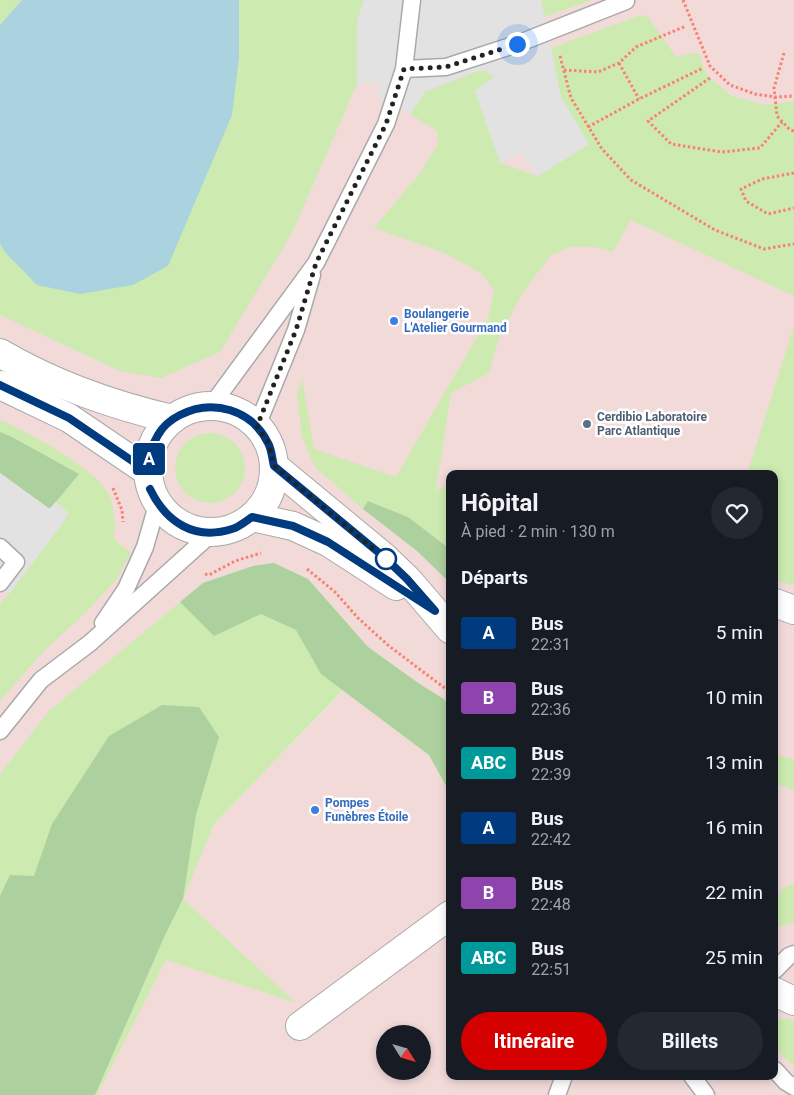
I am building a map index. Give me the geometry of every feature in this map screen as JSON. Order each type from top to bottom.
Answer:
[{"type":"street","points":[[0,353],[92,396],[129,409],[172,419]]},
{"type":"street","points":[[0,385],[69,418],[147,471]]},
{"type":"street","points":[[211,406],[228,408],[244,415],[257,426],[269,444],[274,466],[272,485],[265,502],[252,517],[234,529],[212,533],[191,530],[172,520],[157,504],[150,489],[147,471],[150,452],[158,434],[172,419],[191,409],[211,406]]},
{"type":"street","points":[[274,466],[384,557],[407,579],[442,620]]},
{"type":"street","points":[[252,517],[293,526],[328,542],[442,620]]},
{"type":"street","points":[[778,604],[794,610]]},
{"type":"street","points":[[300,1026],[446,918]]},
{"type":"street","points":[[778,993],[794,1001]]},
{"type":"lane","points":[[211,406],[316,263],[386,124],[404,69],[412,0]]},
{"type":"lane","points":[[404,69],[446,67],[517,44],[626,1]]},
{"type":"lane","points":[[257,426],[296,330],[316,263]]},
{"type":"lane","points":[[90,643],[126,589],[145,547],[157,504]]},
{"type":"lane","points":[[0,731],[42,680],[90,643],[212,533]]},
{"type":"lane","points":[[0,547],[16,562],[0,583]]},
{"type":"lane","points":[[778,967],[789,956],[794,954]]},
{"type":"lane","points":[[778,1073],[794,1087]]},
{"type":"lane","points":[[557,1095],[563,1080]]},
{"type":"lane","points":[[695,1080],[706,1095]]},
{"type":"path","points":[[684,0],[710,66],[730,85],[755,94],[776,97],[794,96]]},
{"type":"path","points":[[564,70],[598,72],[619,63],[636,47],[686,26]]},
{"type":"path","points":[[554,30],[571,98],[602,149],[631,180],[715,230],[764,249],[794,244]]},
{"type":"path","points":[[784,52],[774,88],[777,116],[790,130],[794,131]]},
{"type":"path","points":[[619,63],[639,99]]},
{"type":"path","points":[[588,127],[639,99],[703,68]]},
{"type":"path","points":[[710,78],[648,122],[671,144],[722,152],[760,148],[782,122]]},
{"type":"path","points":[[794,173],[762,179],[741,189],[746,201],[768,214],[794,208]]},
{"type":"shaded area","points":[[0,0],[794,0],[794,1095],[95,1095],[214,824],[359,674],[0,801]]},
{"type":"shaded area","points":[[364,0],[541,0],[561,97],[589,144],[538,176],[521,153],[500,163],[475,91],[494,77],[486,71],[478,71],[425,91],[410,114],[379,99],[378,82],[357,84],[357,22]]},
{"type":"shaded area","points":[[0,473],[49,509],[56,502],[69,513],[9,594],[0,589]]},
{"type":"green space","points":[[0,0],[364,0],[357,22],[357,84],[292,233],[220,352],[161,378],[120,371],[0,315]]},
{"type":"green space","points":[[541,0],[592,0],[544,17]]},
{"type":"green space","points":[[641,15],[649,18],[676,57],[699,52],[703,67],[710,78],[732,96],[766,105],[794,101],[794,296],[631,220],[613,252],[594,247],[570,247],[550,256],[520,297],[499,338],[489,373],[451,393],[436,490],[446,486],[446,546],[408,517],[368,501],[363,509],[315,467],[302,438],[297,396],[302,378],[314,449],[396,477],[488,318],[494,290],[481,273],[442,252],[374,228],[420,173],[438,144],[437,131],[410,114],[425,92],[478,71],[486,71],[495,77],[476,91],[500,163],[538,176],[589,144],[561,97],[551,48]]},
{"type":"green space","points":[[794,326],[794,586],[778,579],[778,470],[748,470]]},
{"type":"green space","points":[[0,420],[26,432],[59,452],[76,463],[101,484],[108,493],[112,504],[114,539],[131,553],[116,580],[85,613],[43,652],[0,701],[0,605],[59,528],[68,513],[56,502],[78,474],[0,432]]},
{"type":"green space","points":[[0,432],[79,474],[50,509],[0,473]]},
{"type":"green space","points":[[210,433],[223,436],[235,443],[242,455],[245,468],[242,481],[235,493],[223,500],[210,503],[197,500],[185,493],[178,481],[175,468],[178,455],[185,443],[197,436]]},
{"type":"green space","points":[[368,501],[408,517],[446,546],[446,579],[417,551],[363,509]]},
{"type":"green space","points":[[274,563],[308,579],[368,647],[444,699],[446,702],[446,786],[429,755],[343,690],[214,824],[183,899],[296,1003],[166,960],[97,1095],[0,1095],[0,774],[49,711],[203,583],[253,566]]},
{"type":"green space","points":[[274,563],[308,579],[368,647],[444,699],[446,702],[446,786],[429,755],[321,674],[296,630],[261,614],[214,636],[180,602],[203,583],[253,566]]},
{"type":"green space","points":[[162,705],[199,707],[219,737],[196,815],[183,899],[165,935],[95,1095],[0,1095],[0,896],[10,875],[34,876],[52,824],[109,736]]},
{"type":"green space","points":[[778,755],[794,760],[794,790],[778,784]]},
{"type":"green space","points":[[794,883],[794,923],[778,927],[778,899],[782,889]]},
{"type":"green space","points":[[780,1019],[789,1019],[794,1021],[794,1066],[778,1049],[778,1021]]},
{"type":"water","points":[[22,0],[239,0],[239,58],[232,115],[168,266],[133,285],[80,294],[37,285],[4,251],[0,243],[0,25]]},
{"type":"bus line","name":"A","points":[[0,385],[69,418],[147,471],[150,452],[158,434],[172,419],[191,409],[211,406],[228,408],[244,415],[257,426],[269,444],[274,466],[384,557],[407,579],[435,611],[328,542],[293,526],[252,517],[234,529],[212,533],[191,530],[172,520],[157,504],[150,489]]},
{"type":"place","name":"Boulangerie L'Atelier Gourmand","points":[[394,321]]},
{"type":"place","name":"Cerdibio Laboratoire Parc Atlantique","points":[[587,424]]},
{"type":"place","name":"Pompes Funèbres Étoile","points":[[315,810]]},
{"type":"route","points":[[386,559],[274,466],[269,444],[257,426],[296,330],[316,263],[386,124],[404,69],[446,67],[517,44]]}]
